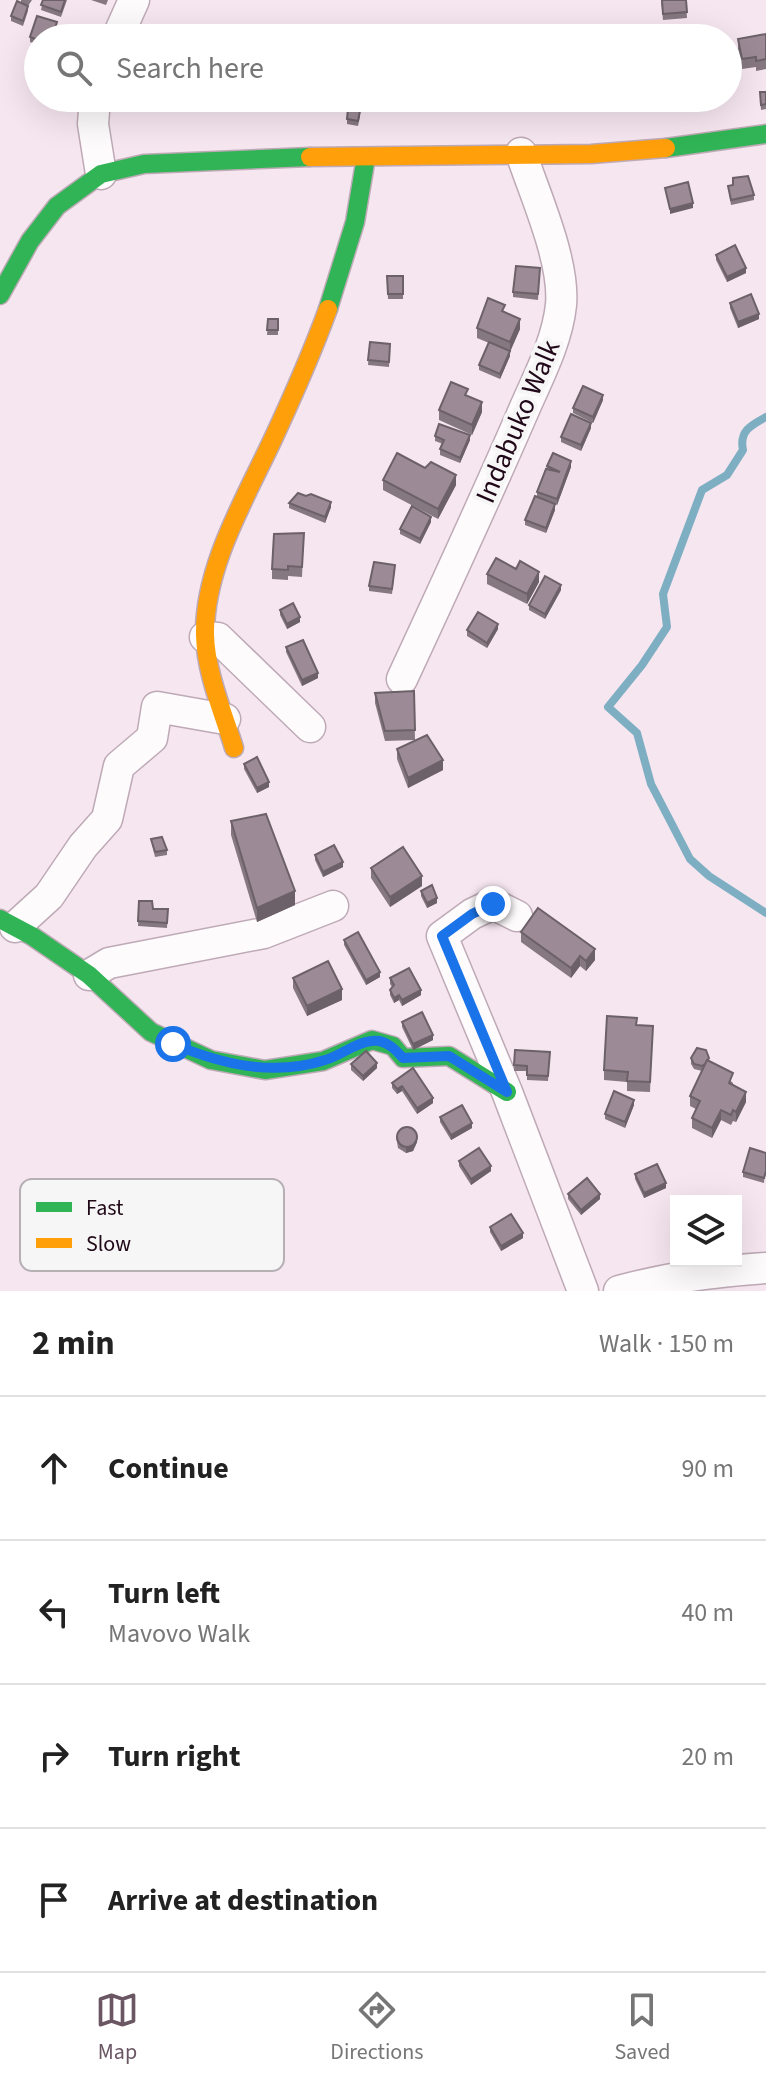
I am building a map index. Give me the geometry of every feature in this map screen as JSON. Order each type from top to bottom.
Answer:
[{"type":"street","points":[[123,24],[134,0]]},
{"type":"street","points":[[94,112],[101,174]]},
{"type":"street","points":[[0,295],[30,241],[57,206],[101,174],[144,164],[270,157],[591,154],[692,146],[766,134]]},
{"type":"street","name":"Indabuko Walk","points":[[402,679],[487,497],[557,326],[561,303],[560,278],[521,153]]},
{"type":"street","points":[[229,734],[205,637],[207,604],[214,575],[312,350],[358,215],[366,157]]},
{"type":"street","points":[[205,637],[218,638],[310,727]]},
{"type":"street","points":[[229,734],[157,707],[152,738],[119,766],[107,819],[83,846],[49,896],[7,923],[89,975],[151,1032],[211,1060],[265,1070],[323,1061],[372,1040],[393,1046],[403,1058],[449,1056],[507,1092]]},
{"type":"street","points":[[517,916],[493,904],[472,914],[442,936],[507,1092],[583,1291]]},
{"type":"street","points":[[89,975],[109,963],[264,933],[333,906]]},
{"type":"street","points":[[619,1291],[655,1281],[766,1268]]},
{"type":"building","points":[[43,0],[65,0],[61,12],[41,5]]},
{"type":"building","points":[[662,0],[686,0],[687,12],[663,14]]},
{"type":"building","points":[[17,1],[28,6],[23,21],[11,16]]},
{"type":"building","points":[[37,16],[57,22],[56,24],[34,24]]},
{"type":"building","points":[[766,34],[766,59],[742,59],[742,38]]},
{"type":"building","points":[[760,92],[766,92],[766,104],[761,105]]},
{"type":"building","points":[[348,112],[360,112],[358,121],[347,119]]},
{"type":"building","points":[[748,176],[754,195],[731,200],[728,186],[733,185],[733,178]]},
{"type":"building","points":[[688,182],[693,203],[670,209],[665,188]]},
{"type":"building","points":[[735,245],[746,268],[727,277],[716,255]]},
{"type":"building","points":[[516,266],[540,268],[538,294],[513,292]]},
{"type":"building","points":[[387,276],[403,276],[403,294],[388,294]]},
{"type":"building","points":[[751,294],[759,314],[738,322],[730,303]]},
{"type":"building","points":[[488,298],[505,305],[502,311],[520,319],[510,342],[477,328]]},
{"type":"building","points":[[268,319],[278,319],[278,330],[267,330]]},
{"type":"building","points":[[370,342],[390,344],[389,362],[368,360]]},
{"type":"building","points":[[489,342],[510,351],[500,374],[479,365]]},
{"type":"building","points":[[451,382],[468,389],[465,395],[482,402],[472,425],[439,410]]},
{"type":"building","points":[[583,386],[603,395],[593,417],[573,408]]},
{"type":"building","points":[[571,414],[591,423],[581,445],[561,437]]},
{"type":"building","points":[[439,424],[470,435],[460,458],[440,449],[444,440],[435,436]]},
{"type":"building","points":[[397,453],[425,468],[431,462],[456,475],[438,509],[383,480]]},
{"type":"building","points":[[553,453],[571,461],[557,499],[537,492],[546,469],[560,472],[547,466]]},
{"type":"building","points":[[298,493],[311,494],[331,502],[325,517],[289,503]]},
{"type":"building","points":[[535,496],[555,504],[546,528],[525,520]]},
{"type":"building","points":[[412,506],[431,517],[420,539],[400,529]]},
{"type":"building","points":[[304,533],[302,567],[272,569],[274,534]]},
{"type":"building","points":[[496,558],[516,569],[520,561],[539,572],[527,594],[487,574]]},
{"type":"building","points":[[374,562],[395,565],[392,589],[369,586]]},
{"type":"building","points":[[545,576],[561,585],[545,614],[529,605]]},
{"type":"building","points":[[293,603],[300,617],[287,624],[280,610]]},
{"type":"building","points":[[478,612],[498,624],[487,643],[467,630]]},
{"type":"building","points":[[303,640],[318,673],[302,680],[286,647]]},
{"type":"building","points":[[414,691],[415,730],[385,731],[375,693]]},
{"type":"building","points":[[427,735],[443,760],[408,778],[397,749]]},
{"type":"building","points":[[257,757],[269,782],[257,788],[244,764]]},
{"type":"building","points":[[266,814],[295,891],[257,908],[231,821]]},
{"type":"building","points":[[162,837],[167,850],[155,852],[151,839]]},
{"type":"building","points":[[334,845],[343,862],[323,872],[315,855]]},
{"type":"building","points":[[403,847],[422,876],[390,897],[371,868]]},
{"type":"building","points":[[432,885],[437,898],[427,903],[421,891]]},
{"type":"building","points":[[139,901],[152,901],[153,909],[168,909],[167,923],[138,921]]},
{"type":"building","points":[[538,908],[595,949],[586,961],[580,956],[571,968],[521,932]]},
{"type":"building","points":[[358,932],[380,972],[366,980],[344,940]]},
{"type":"building","points":[[328,961],[342,989],[307,1006],[293,978]]},
{"type":"building","points":[[409,968],[421,990],[402,1000],[399,995],[394,998],[390,990],[394,985],[390,978]]},
{"type":"building","points":[[422,1012],[433,1035],[413,1044],[402,1022]]},
{"type":"building","points":[[607,1016],[637,1018],[636,1025],[653,1026],[650,1082],[627,1081],[628,1072],[604,1070]]},
{"type":"building","points":[[697,1048],[706,1050],[709,1058],[702,1066],[694,1064],[691,1058]]},
{"type":"building","points":[[515,1050],[550,1052],[548,1076],[527,1075],[527,1066],[514,1065]]},
{"type":"building","points":[[366,1051],[377,1063],[363,1076],[351,1064]]},
{"type":"building","points":[[707,1060],[733,1073],[729,1083],[746,1092],[736,1112],[733,1110],[731,1115],[721,1110],[712,1128],[692,1118],[700,1101],[690,1096]]},
{"type":"building","points":[[413,1068],[433,1098],[417,1108],[402,1086],[397,1089],[392,1083]]},
{"type":"building","points":[[614,1091],[634,1100],[625,1122],[605,1114]]},
{"type":"building","points":[[462,1105],[472,1123],[451,1135],[440,1117]]},
{"type":"building","points":[[407,1127],[414,1130],[417,1137],[414,1144],[407,1147],[400,1144],[397,1137],[400,1130]]},
{"type":"building","points":[[479,1148],[491,1166],[471,1179],[459,1161]]},
{"type":"building","points":[[750,1148],[766,1153],[764,1178],[743,1172]]},
{"type":"building","points":[[657,1164],[666,1183],[644,1193],[635,1174]]},
{"type":"building","points":[[587,1178],[600,1194],[581,1210],[568,1194]]},
{"type":"building","points":[[511,1214],[523,1233],[501,1246],[490,1227]]},
{"type":"waterway","points":[[766,417],[745,433],[743,450],[727,475],[702,490],[663,594],[667,627],[642,665],[608,707],[637,733],[651,784],[690,859],[709,876],[766,913]]},
{"type":"traffic: fast","points":[[666,148],[766,134]]},
{"type":"traffic: fast","points":[[0,295],[30,241],[57,206],[101,174],[144,164],[310,157]]},
{"type":"traffic: fast","points":[[328,309],[355,222],[366,157]]},
{"type":"traffic: fast","points":[[0,919],[32,936],[89,975],[151,1032],[211,1060],[265,1070],[323,1061],[372,1040],[393,1046],[403,1058],[449,1056],[507,1092]]},
{"type":"traffic: slow","points":[[310,157],[591,154],[666,148]]},
{"type":"traffic: slow","points":[[234,748],[208,664],[205,635],[211,584],[228,534],[295,391],[328,309]]},
{"type":"route","points":[[173,1044],[211,1060],[265,1070],[323,1061],[372,1040],[393,1046],[403,1058],[449,1056],[507,1092],[442,936],[472,914],[493,904]]}]
